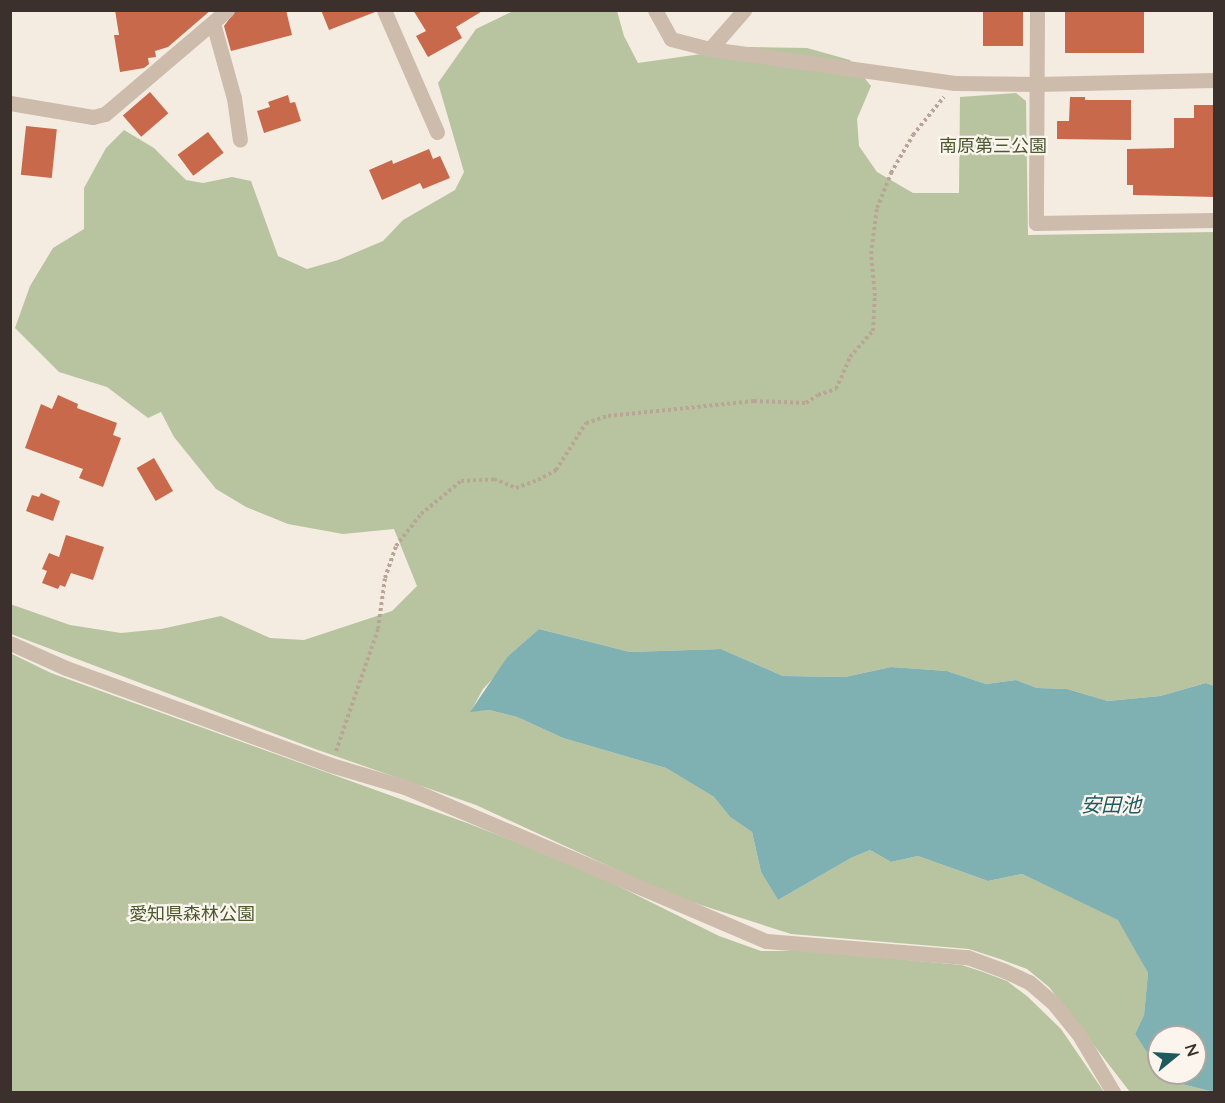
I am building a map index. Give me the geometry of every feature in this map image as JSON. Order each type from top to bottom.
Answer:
[{"type":"street","points":[[384,10],[437,132]]},
{"type":"street","points":[[655,10],[671,39],[710,49],[955,83],[1037,84],[1215,80]]},
{"type":"street","points":[[710,49],[744,10]]},
{"type":"street","points":[[1037,10],[1036,223],[1215,220]]},
{"type":"street","points":[[10,103],[93,117],[105,114],[221,15]]},
{"type":"street","points":[[221,15],[240,140]]},
{"type":"street","points":[[10,643],[66,668],[332,765],[405,787],[766,941],[968,957],[1005,971],[1029,982],[1055,1005],[1078,1033],[1113,1092]]},
{"type":"path","points":[[332,765],[378,629],[385,578],[396,546],[421,514],[461,481],[494,479],[516,488],[538,480],[556,470],[586,423],[608,416],[672,407],[754,401],[806,403],[818,395],[836,389],[850,357],[873,332],[875,296],[871,254],[877,208],[891,173],[913,135],[955,83]]},
{"type":"green space","name":"南原第三公園","points":[[513,11],[617,11],[624,36],[638,63],[750,47],[807,48],[850,60],[871,86],[857,119],[859,146],[877,172],[913,193],[959,193],[960,97],[1016,93],[1026,101],[1028,235],[1214,232],[1214,686],[1206,683],[1160,696],[1108,701],[1067,689],[1037,688],[1016,680],[986,684],[947,671],[891,667],[845,677],[783,676],[721,649],[630,652],[539,629],[508,656],[499,672],[483,689],[471,711],[489,710],[517,717],[563,738],[666,768],[714,797],[730,817],[752,832],[761,872],[778,900],[851,858],[870,850],[891,862],[918,856],[988,881],[1022,874],[1119,920],[1148,973],[1144,1015],[1135,1034],[1147,1052],[1147,1085],[1185,1085],[1214,1092],[1130,1092],[1049,987],[1027,969],[969,949],[791,934],[676,897],[476,805],[315,749],[11,634],[10,604],[70,625],[121,633],[161,629],[221,616],[270,638],[304,640],[392,611],[417,586],[394,529],[343,534],[288,524],[246,507],[216,489],[174,437],[161,412],[148,418],[107,387],[59,372],[15,328],[30,286],[53,248],[84,229],[84,188],[106,148],[124,130],[154,148],[186,180],[203,183],[232,177],[251,181],[278,256],[307,269],[338,260],[383,241],[403,220],[455,190],[464,172],[438,83],[476,29]]},
{"type":"green space","name":"愛知県森林公園","points":[[10,653],[51,673],[467,823],[580,867],[719,936],[761,951],[808,951],[962,965],[1007,981],[1028,997],[1061,1029],[1104,1092],[11,1092]]},
{"type":"water","name":"安田池","points":[[539,629],[630,652],[721,649],[783,676],[845,677],[891,667],[947,671],[986,684],[1016,680],[1037,688],[1067,689],[1108,701],[1160,696],[1206,683],[1214,686],[1214,1092],[1185,1085],[1207,1085],[1207,1025],[1147,1025],[1147,1052],[1135,1034],[1144,1015],[1148,973],[1118,920],[1022,874],[988,881],[918,856],[891,862],[870,850],[851,858],[778,900],[761,872],[752,832],[730,817],[714,797],[666,768],[563,738],[517,717],[489,710],[470,712],[508,656]]},
{"type":"building","points":[[115,10],[211,10],[168,47],[155,51],[156,57],[148,58],[149,64],[144,68],[120,72],[114,35],[119,35]]},
{"type":"building","points":[[236,10],[286,10],[292,35],[231,51],[224,26]]},
{"type":"building","points":[[321,10],[374,10],[375,12],[329,30]]},
{"type":"building","points":[[413,10],[484,10],[456,27],[462,38],[428,57],[416,36],[426,31]]},
{"type":"building","points":[[983,10],[1023,10],[1023,46],[983,46]]},
{"type":"building","points":[[1065,10],[1144,10],[1144,53],[1065,53]]},
{"type":"building","points":[[150,92],[168,113],[141,137],[123,116]]},
{"type":"building","points":[[288,95],[290,103],[295,102],[301,121],[264,133],[257,111],[270,107],[268,102]]},
{"type":"building","points":[[1070,97],[1085,97],[1085,100],[1131,100],[1131,140],[1057,139],[1057,121],[1069,121]]},
{"type":"building","points":[[1194,105],[1215,105],[1215,197],[1133,195],[1133,185],[1127,185],[1127,149],[1174,148],[1174,118],[1194,118]]},
{"type":"building","points":[[26,126],[57,129],[52,178],[21,175]]},
{"type":"building","points":[[208,132],[224,153],[193,176],[178,155]]},
{"type":"building","points":[[429,149],[433,159],[440,156],[450,178],[423,189],[420,183],[382,200],[369,170],[392,160],[393,164]]},
{"type":"building","points":[[58,395],[78,404],[77,408],[117,423],[113,435],[121,438],[103,487],[79,478],[83,469],[25,448],[41,404],[52,409]]},
{"type":"building","points":[[154,458],[173,491],[156,501],[137,468]]},
{"type":"building","points":[[41,493],[60,501],[53,521],[26,511],[32,495],[39,497]]},
{"type":"building","points":[[66,535],[104,547],[93,580],[71,573],[65,587],[60,585],[58,589],[42,583],[47,571],[42,569],[49,553],[59,557]]}]
